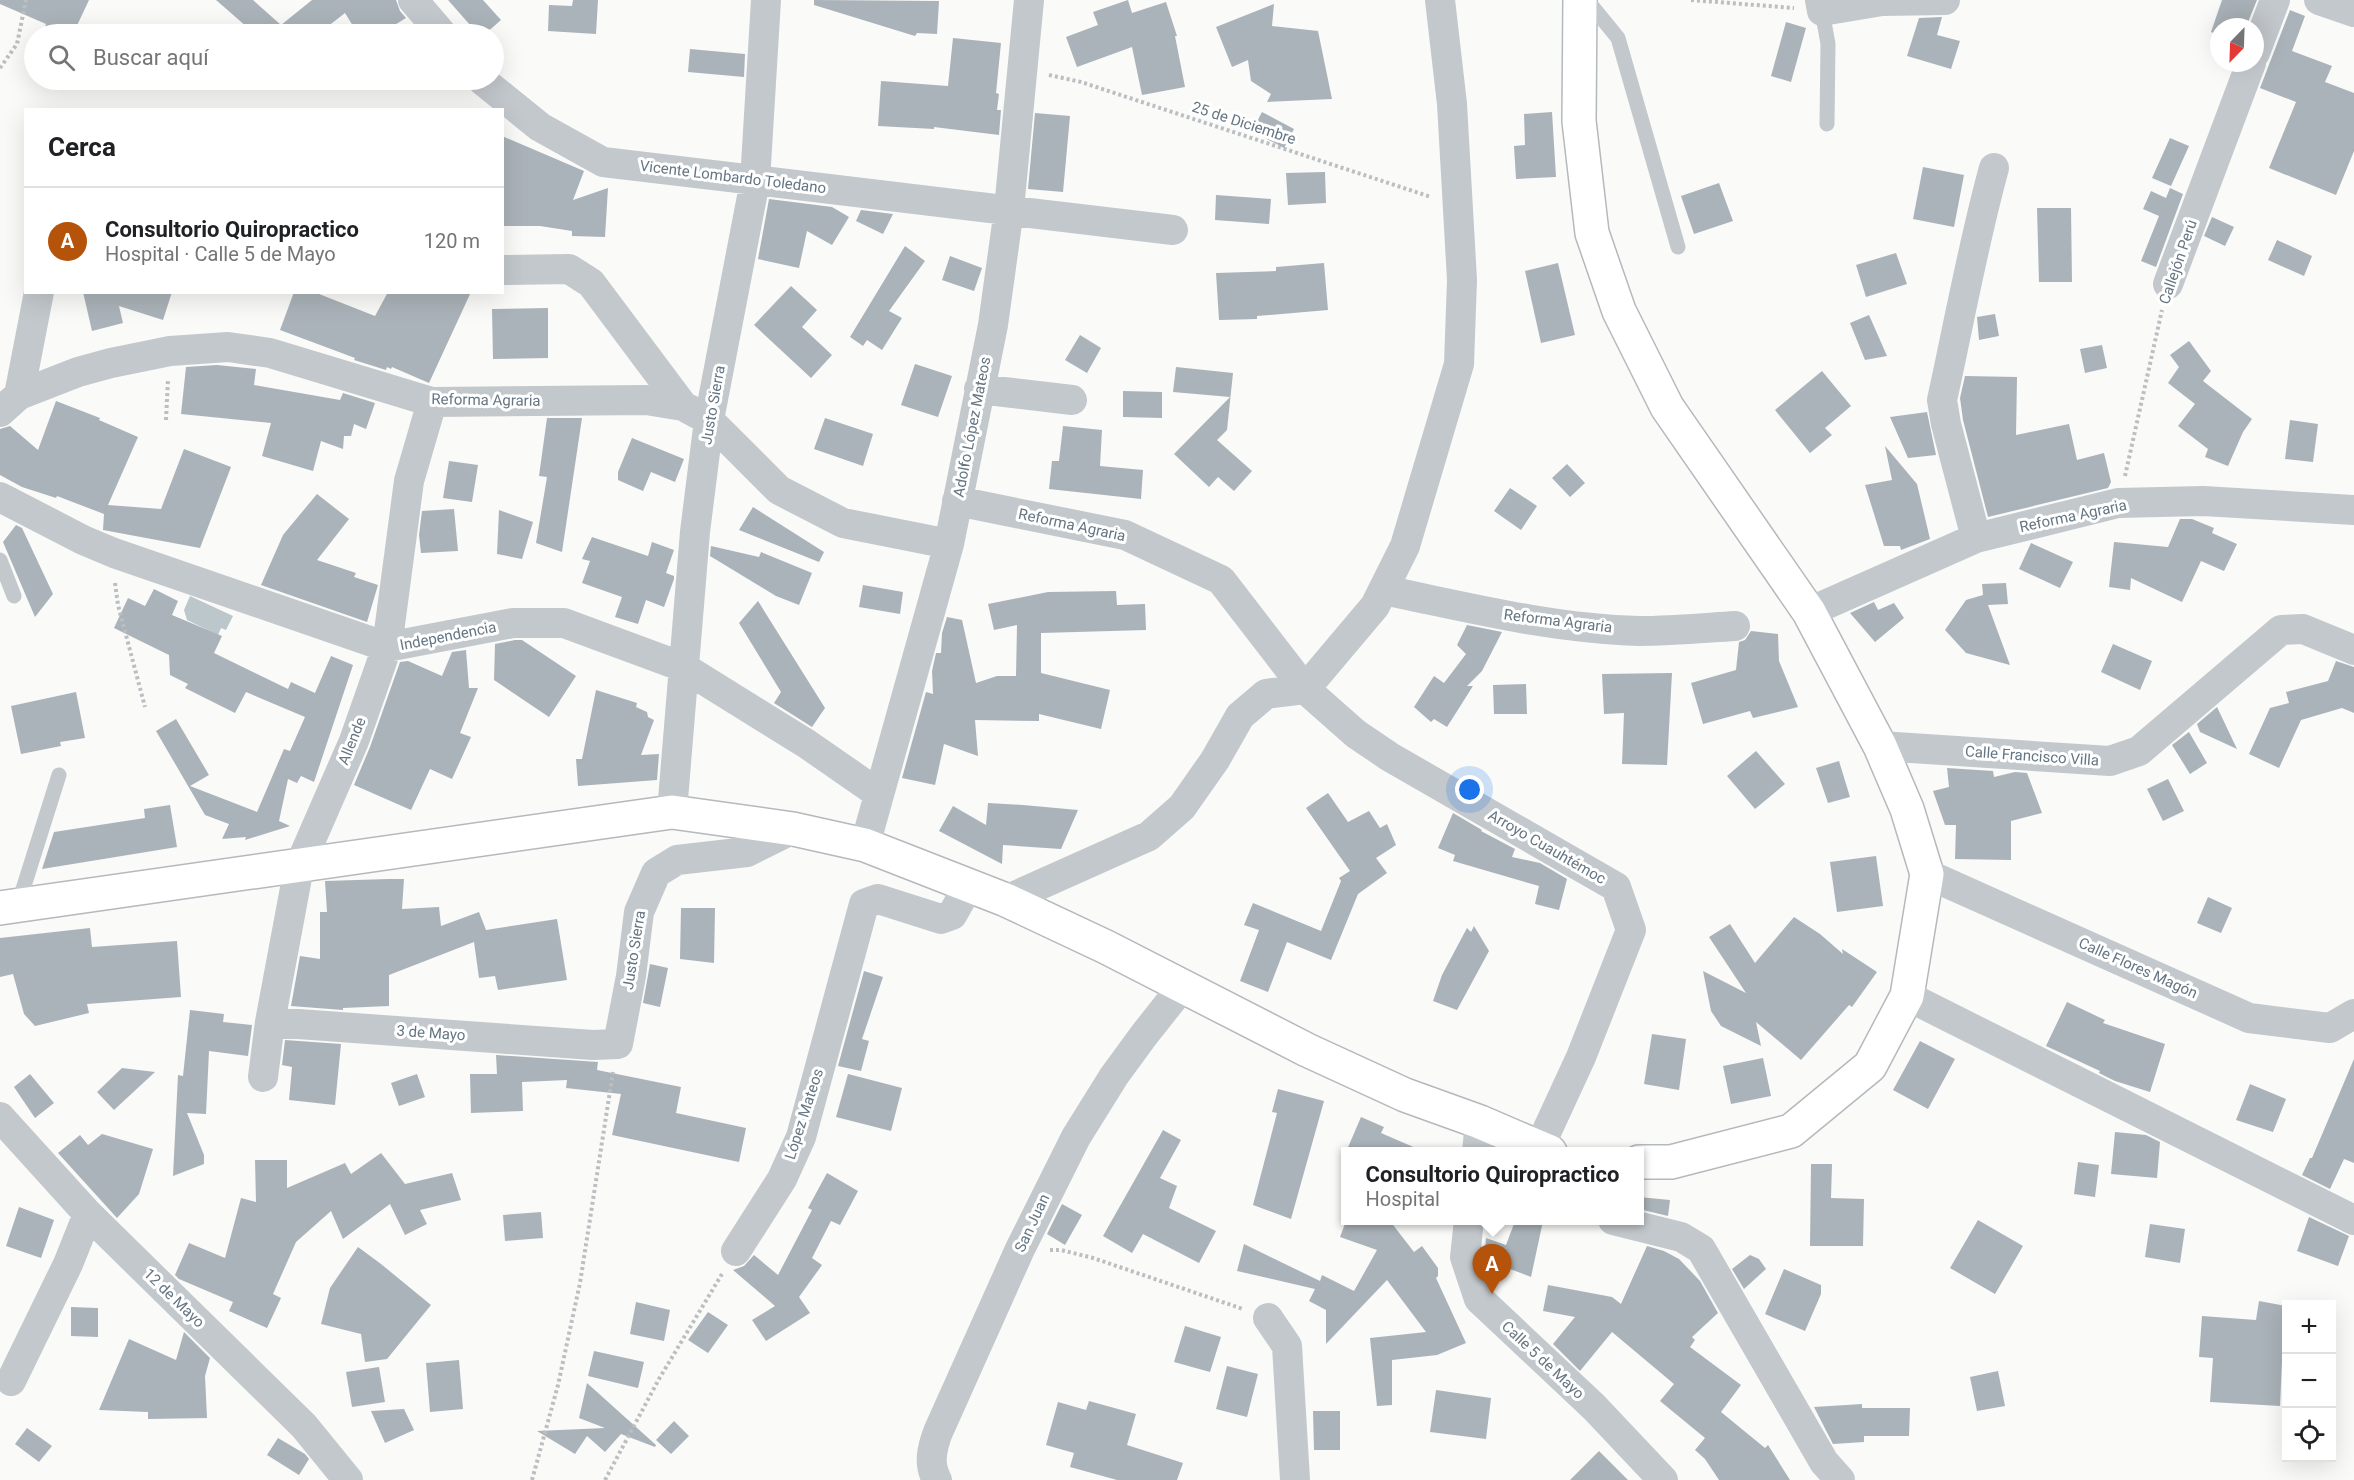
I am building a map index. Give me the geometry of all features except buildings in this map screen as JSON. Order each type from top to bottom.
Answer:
[{"type":"highway","points":[[1580,0],[1579,121],[1593,233],[1618,310],[1667,407],[1809,612],[1880,746],[1907,809],[1927,874],[1907,996],[1870,1066],[1791,1131],[1671,1162],[1644,1162]]},
{"type":"highway","points":[[9,907],[672,812],[793,829],[865,845],[1006,900],[1106,947],[1307,1050],[1394,1090],[1478,1137],[1529,1147]]},
{"type":"street","points":[[413,0],[433,24]]},
{"type":"street","name":"Justo Sierra","points":[[672,812],[695,532],[696,413],[755,181],[766,0]]},
{"type":"street","name":"Adolfo López Mateos","points":[[865,845],[949,544],[993,325],[1009,209],[1029,0]]},
{"type":"street","points":[[1006,900],[1149,836],[1182,807],[1215,760],[1240,716],[1266,694],[1305,689],[1375,606],[1405,546],[1460,364],[1462,280],[1452,104],[1440,0]]},
{"type":"street","points":[[1821,5],[1945,0]]},
{"type":"street","points":[[2264,29],[2275,0]]},
{"type":"street","points":[[2319,0],[2354,12]]},
{"type":"street","name":"Callejón Perú","points":[[2168,284],[2248,72]]},
{"type":"street","name":"Vicente Lombardo Toledano","points":[[494,90],[540,127],[603,162],[1173,230]]},
{"type":"street","points":[[1976,538],[1946,424],[1942,400],[1975,251],[1980,218],[1994,168]]},
{"type":"street","points":[[504,270],[569,269],[591,283],[696,413],[779,490],[843,523],[949,544]]},
{"type":"street","points":[[10,403],[38,294]]},
{"type":"street","name":"Reforma Agraria","points":[[10,403],[78,372],[111,363],[170,351],[228,347],[270,353],[432,402],[646,400],[696,413]]},
{"type":"street","points":[[979,389],[1072,400]]},
{"type":"street","name":"Allende","points":[[262,1077],[299,867],[354,741],[387,647],[409,481],[432,402]]},
{"type":"street","name":"Independencia","points":[[0,497],[83,540],[114,553],[387,647],[513,623],[564,623],[683,667],[807,744],[879,794]]},
{"type":"street","name":"Reforma Agraria","points":[[957,501],[1125,535],[1221,580],[1305,689]]},
{"type":"street","name":"Reforma Agraria","points":[[1809,612],[1976,538],[2118,503],[2202,501],[2354,510]]},
{"type":"street","name":"Reforma Agraria","points":[[1383,590],[1504,615],[1593,628],[1640,631],[1735,626]]},
{"type":"street","name":"Calle Francisco Villa","points":[[1880,746],[2110,761],[2139,751],[2281,630],[2303,629],[2354,650]]},
{"type":"street","name":"Arroyo Cuauhtémoc","points":[[1305,689],[1356,734],[1390,757],[1616,887],[1631,930],[1545,1147]]},
{"type":"street","name":"Justo Sierra","points":[[605,1044],[631,976],[639,912],[656,873],[677,860],[747,852],[793,829]]},
{"type":"street","name":"Calle Flores Magón","points":[[1927,874],[2249,1018],[2330,1028],[2354,1014]]},
{"type":"street","name":"López Mateos","points":[[736,1251],[782,1179],[801,1137],[864,904],[878,899],[941,920],[952,915],[969,885]]},
{"type":"street","name":"San Juan","points":[[937,1480],[933,1474],[931,1452],[938,1432],[1020,1249],[1076,1137],[1144,1035],[1182,987]]},
{"type":"street","points":[[1907,996],[2354,1220]]},
{"type":"street","name":"3 de Mayo","points":[[270,1022],[605,1044]]},
{"type":"street","name":"12 de Mayo","points":[[0,1117],[88,1214],[304,1426],[348,1480]]},
{"type":"street","points":[[11,1382],[68,1264],[88,1214]]},
{"type":"street","name":"Calle 5 de Mayo","points":[[1469,1225],[1465,1257],[1479,1299],[1594,1407],[1663,1480]]},
{"type":"street","points":[[1630,1225],[1681,1237],[1701,1249],[1824,1462],[1840,1480]]},
{"type":"street","points":[[1268,1318],[1287,1346],[1295,1480]]},
{"type":"lane","points":[[1587,0],[1618,38],[1678,247]]},
{"type":"lane","points":[[1821,5],[1828,44],[1827,124]]},
{"type":"lane","points":[[0,560],[14,596]]},
{"type":"lane","points":[[9,907],[59,775]]},
{"type":"path","points":[[0,68],[17,44],[26,0]]},
{"type":"path","points":[[1691,0],[1821,5]]},
{"type":"path","name":"25 de Diciembre","points":[[1022,70],[1082,82],[1457,206]]},
{"type":"path","name":"Callejón Perú","points":[[2118,503],[2168,284]]},
{"type":"path","points":[[166,420],[170,351]]},
{"type":"path","points":[[114,553],[118,605],[145,707]]},
{"type":"path","points":[[532,1480],[558,1385],[580,1283],[605,1044]]},
{"type":"path","points":[[1020,1249],[1061,1251],[1093,1258],[1268,1318]]},
{"type":"path","points":[[605,1480],[659,1379],[736,1251]]},
{"type":"shaded area","points":[[190,596],[233,616],[226,630],[221,628],[218,635],[187,620],[184,610]]},
{"type":"place","name":"Consultorio Quiropractico","points":[[1492,1294]]}]
